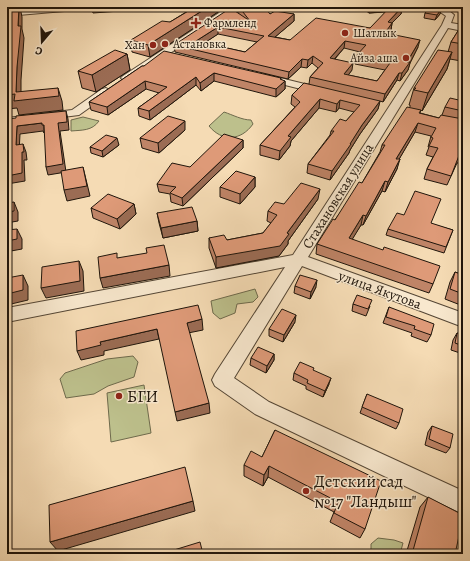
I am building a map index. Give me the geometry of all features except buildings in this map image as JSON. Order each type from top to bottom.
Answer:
[{"type":"street","points":[[7,10],[34,7]]},
{"type":"street","points":[[7,14],[87,7]]},
{"type":"street","points":[[7,121],[75,113],[222,15],[226,9],[224,7]]},
{"type":"street","points":[[437,7],[448,20],[463,28]]},
{"type":"street","points":[[448,20],[463,24]]},
{"type":"street","name":"Стахановская улица","points":[[7,316],[298,259],[390,107],[448,20]]},
{"type":"street","points":[[163,54],[178,57]]},
{"type":"street","points":[[252,75],[332,93]]},
{"type":"street","points":[[390,107],[408,111]]},
{"type":"street","points":[[298,259],[222,380],[262,408],[463,503]]},
{"type":"street","name":"улица Якутова","points":[[298,259],[463,320]]},
{"type":"green space","points":[[224,112],[251,120],[253,124],[243,134],[237,136],[225,137],[220,135],[209,126]]},
{"type":"green space","points":[[83,117],[99,121],[93,127],[71,131],[71,120]]},
{"type":"green space","points":[[255,289],[258,297],[253,302],[237,304],[235,313],[220,319],[213,313],[211,301]]},
{"type":"green space","points":[[133,356],[138,362],[134,377],[108,386],[94,394],[66,398],[60,379],[65,373],[107,359]]},
{"type":"green space","points":[[144,385],[151,433],[111,442],[107,393]]},
{"type":"green space","points":[[378,538],[403,543],[400,554],[371,554],[371,544]]},
{"type":"place","name":"Фармленд","points":[[196,23]]},
{"type":"place","name":"Шатлык","points":[[345,33]]},
{"type":"place","name":"Астановка","points":[[165,44]]},
{"type":"place","name":"Хан","points":[[153,45]]},
{"type":"place","name":"Айза аша","points":[[406,58]]},
{"type":"place","name":"БГИ","points":[[119,396]]},
{"type":"place","name":"Детский сад №17 \"Ландыш\"","points":[[306,491]]}]
